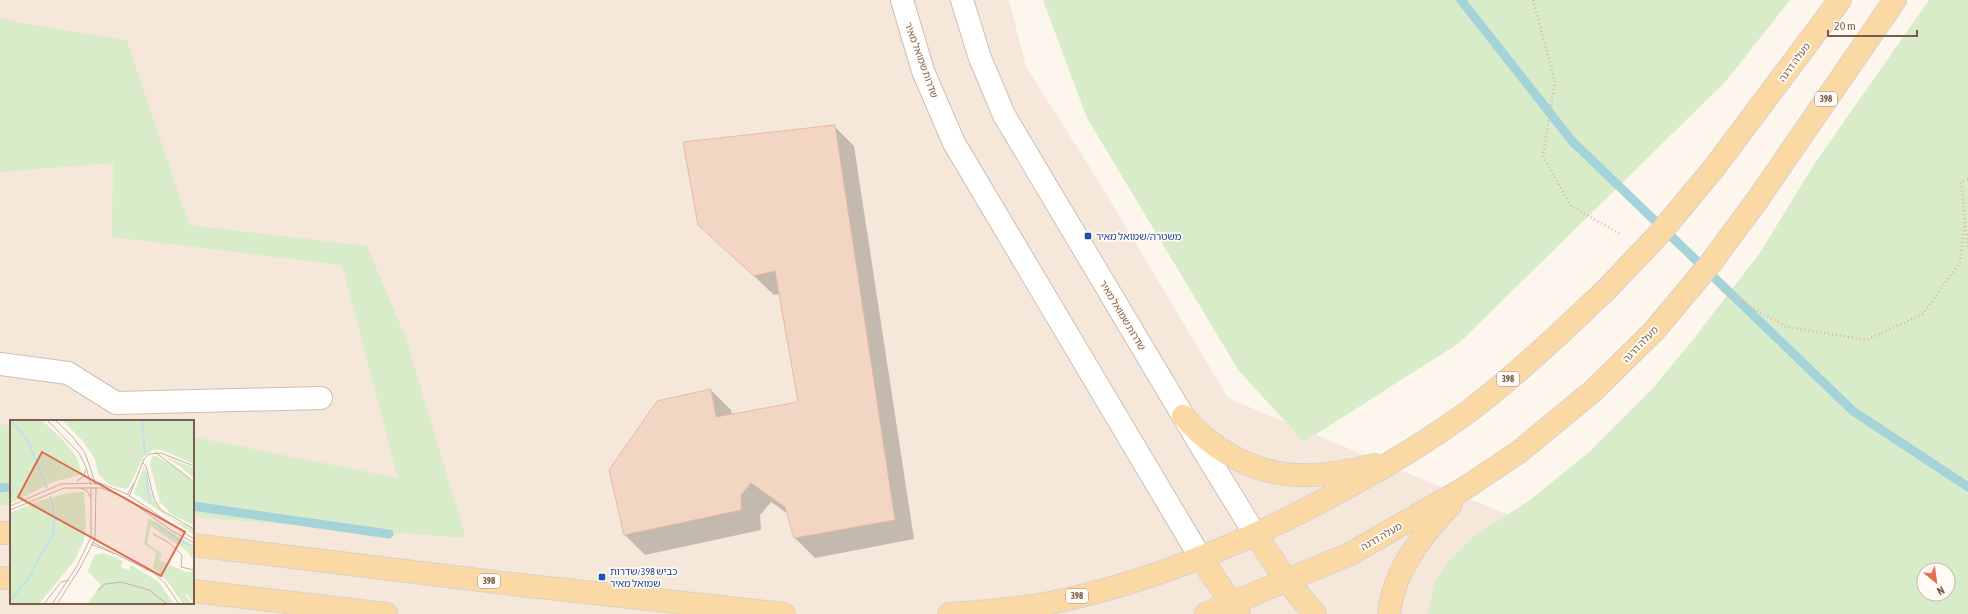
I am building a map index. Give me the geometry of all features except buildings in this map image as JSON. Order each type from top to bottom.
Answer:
[{"type":"main road","name":"מעלה דרגה","points":[[1255,534],[1314,506],[1402,457],[1468,412],[1533,358],[1606,290],[1660,233],[1714,168],[1840,0]]},
{"type":"main road","name":"מעלה דרגה","points":[[1287,581],[1350,554],[1465,488],[1519,452],[1594,391],[1654,331],[1710,264],[1758,199],[1895,0]]},
{"type":"main road","points":[[1183,416],[1209,441],[1244,463],[1274,473],[1312,476],[1351,471],[1402,457]]},
{"type":"main road","points":[[1389,614],[1396,584],[1410,554],[1433,523],[1465,488]]},
{"type":"main road","name":"398","points":[[949,614],[1049,603],[1126,584],[1200,557],[1255,534]]},
{"type":"main road","name":"שדרות שמואל מאיר","points":[[1255,534],[1287,581],[1315,614]]},
{"type":"main road","name":"398","points":[[194,545],[504,583],[784,614]]},
{"type":"main road","name":"שדרות שמואל מאיר","points":[[1200,557],[1235,609]]},
{"type":"main road","name":"398","points":[[1206,614],[1235,609],[1287,581]]},
{"type":"main road","points":[[194,591],[386,614]]},
{"type":"street","name":"שדרות שמואל מאיר","points":[[902,0],[923,71],[954,143],[1200,557]]},
{"type":"street","name":"שדרות שמואל מאיר","points":[[962,0],[980,58],[1004,115],[1255,534]]},
{"type":"street","points":[[0,364],[68,373],[116,403],[321,398]]},
{"type":"path","points":[[1533,0],[1555,81],[1543,156],[1571,206],[1626,237]]},
{"type":"path","points":[[1968,179],[1961,182],[1968,248]]},
{"type":"path","points":[[1715,287],[1787,327],[1866,340],[1923,314],[1960,262],[1965,220]]},
{"type":"shaded area","points":[[0,0],[1009,0],[1026,67],[1101,185],[1228,398],[1745,614],[0,614]]},
{"type":"green space","points":[[1043,0],[1790,0],[1726,81],[1459,343],[1304,442],[1239,371],[1087,118]]},
{"type":"green space","points":[[1929,0],[1968,0],[1968,614],[1428,614],[1434,584],[1448,562],[1473,537],[1530,500],[1589,452],[1653,388],[1692,341],[1759,254],[1815,163]]},
{"type":"green space","points":[[0,17],[16,22],[127,40],[189,225],[367,246],[405,336],[466,538],[194,517],[194,437],[398,478],[342,265],[112,237],[113,163],[0,172]]},
{"type":"green space","points":[[0,424],[10,425],[10,505],[0,505]]},
{"type":"waterway","points":[[1461,0],[1572,141],[1853,411],[1968,487]]},
{"type":"waterway","points":[[0,488],[10,487]]},
{"type":"waterway","points":[[194,506],[389,534]]},
{"type":"place","name":"משטרה/שמואל מאיר","points":[[1088,236]]},
{"type":"place","name":"כביש 398/שדרות שמואל מאיר","points":[[602,577]]}]
